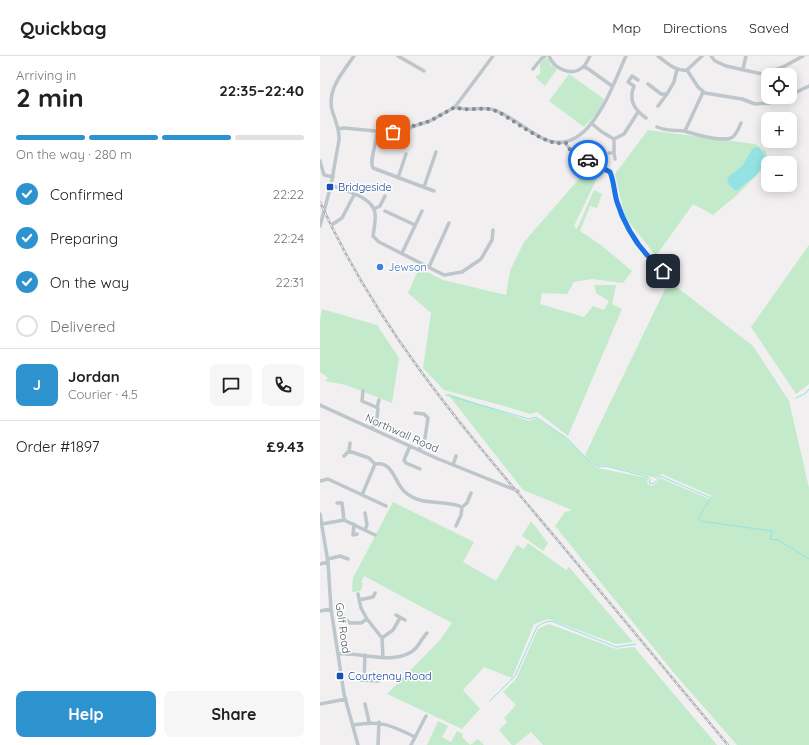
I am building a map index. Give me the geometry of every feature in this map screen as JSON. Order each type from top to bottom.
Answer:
[{"type":"street","points":[[320,226],[333,177],[339,140],[338,129],[331,105],[332,96],[337,81],[354,56]]},
{"type":"street","points":[[398,56],[424,71]]},
{"type":"street","points":[[338,129],[344,128],[377,132],[393,132],[430,121],[455,107],[493,56]]},
{"type":"street","points":[[533,70],[545,56]]},
{"type":"street","points":[[549,56],[551,60],[566,71],[575,71],[583,67],[590,56]]},
{"type":"street","points":[[455,107],[461,109],[478,108],[494,110],[542,138],[556,144],[566,143],[575,138],[591,123],[603,108],[626,56]]},
{"type":"street","points":[[658,56],[677,69],[687,70],[702,56]]},
{"type":"street","points":[[711,56],[715,61],[726,66],[743,69],[758,74],[766,74],[801,57]]},
{"type":"street","points":[[743,69],[746,56]]},
{"type":"street","points":[[583,67],[587,68],[612,86]]},
{"type":"street","points":[[658,106],[674,82],[677,69]]},
{"type":"street","points":[[687,70],[703,92],[742,99],[755,104],[761,104]]},
{"type":"street","points":[[638,80],[632,76],[628,82],[634,86],[632,103],[638,112],[646,118]]},
{"type":"street","points":[[648,84],[661,94],[667,94]]},
{"type":"street","points":[[797,92],[809,86]]},
{"type":"street","points":[[684,131],[703,92]]},
{"type":"street","points":[[614,139],[626,131],[632,119],[638,112]]},
{"type":"street","points":[[591,123],[614,139]]},
{"type":"street","points":[[657,127],[665,130],[684,131],[707,137],[729,139],[735,136],[741,123]]},
{"type":"street","points":[[377,132],[377,142],[371,165],[376,170],[434,191]]},
{"type":"street","points":[[614,139],[615,159]]},
{"type":"street","points":[[566,143],[570,150],[610,172],[621,216],[636,243],[669,276]]},
{"type":"street","points":[[424,187],[436,152]]},
{"type":"street","points":[[609,153],[614,153]]},
{"type":"street","points":[[398,178],[406,154]]},
{"type":"street","points":[[400,157],[405,159]]},
{"type":"street","points":[[320,161],[324,175],[333,177]]},
{"type":"street","points":[[331,185],[366,201],[374,209],[375,220],[373,236],[379,242],[444,275],[462,272],[482,259],[492,240],[493,230]]},
{"type":"street","points":[[333,224],[342,218],[354,195]]},
{"type":"street","points":[[374,209],[380,206],[385,196]]},
{"type":"street","points":[[385,211],[415,225]]},
{"type":"street","points":[[402,253],[422,211]]},
{"type":"street","points":[[429,267],[449,222]]},
{"type":"street","points":[[363,391],[362,401],[377,407]]},
{"type":"street","points":[[372,429],[377,418],[377,407],[379,400]]},
{"type":"street","name":"Northwall Road","points":[[320,405],[478,476],[518,490]]},
{"type":"street","points":[[415,413],[424,414],[428,418],[425,438],[419,450]]},
{"type":"street","points":[[344,456],[349,451],[350,443]]},
{"type":"street","points":[[410,446],[404,460],[420,469]]},
{"type":"street","points":[[349,451],[369,458],[375,464],[383,464],[388,468],[405,493],[421,501],[430,505],[446,502],[462,507]]},
{"type":"street","points":[[453,465],[456,456]]},
{"type":"street","points":[[362,495],[375,464]]},
{"type":"street","points":[[412,472],[414,467]]},
{"type":"street","points":[[476,480],[478,476]]},
{"type":"street","points":[[320,481],[328,479],[386,506]]},
{"type":"street","points":[[456,526],[460,523],[462,507],[467,503],[469,495]]},
{"type":"street","points":[[337,502],[342,503],[344,520]]},
{"type":"street","points":[[364,513],[367,525],[365,530]]},
{"type":"street","name":"Golf Road","points":[[320,514],[328,560],[331,609],[338,654],[346,699],[358,745]]},
{"type":"street","points":[[322,524],[344,520],[374,535]]},
{"type":"street","points":[[354,524],[353,535],[357,534]]},
{"type":"street","points":[[320,564],[340,556],[348,559]]},
{"type":"street","points":[[373,597],[375,592]]},
{"type":"street","points":[[358,594],[367,619],[382,638],[383,658]]},
{"type":"street","points":[[359,600],[373,597],[378,599]]},
{"type":"street","points":[[320,611],[331,609]]},
{"type":"street","points":[[340,610],[344,614],[346,621],[355,624],[367,619]]},
{"type":"street","points":[[382,638],[393,630],[398,616],[405,620]]},
{"type":"street","points":[[338,654],[365,655],[391,659],[407,654],[415,648],[427,633]]},
{"type":"street","points":[[365,655],[362,680],[374,682],[379,681]]},
{"type":"street","points":[[320,704],[346,699]]},
{"type":"street","points":[[367,706],[370,722]]},
{"type":"street","points":[[411,745],[426,716]]},
{"type":"street","points":[[353,725],[379,722],[387,724],[415,737]]},
{"type":"street","points":[[378,745],[379,722]]},
{"type":"green space","points":[[544,58],[548,59],[551,65],[557,69],[545,86],[536,78],[536,76],[540,74],[540,64]]},
{"type":"green space","points":[[569,74],[604,99],[597,113],[584,127],[549,101]]},
{"type":"green space","points":[[648,130],[755,144],[766,151],[767,156],[761,156],[761,171],[737,195],[713,215],[693,204],[656,256],[625,217],[615,174]]},
{"type":"green space","points":[[592,164],[601,170],[574,226],[577,229],[594,190],[602,194],[597,208],[590,206],[580,231],[601,245],[632,271],[623,283],[592,279],[574,282],[567,294],[542,293],[540,304],[584,317],[593,306],[604,310],[609,301],[596,293],[594,285],[616,285],[612,304],[622,309],[568,436],[537,412],[530,414],[444,390],[423,368],[431,313],[408,293],[419,268],[443,280],[506,295],[510,271],[524,242]]},
{"type":"green space","points":[[809,245],[809,384],[796,394],[751,327]]},
{"type":"green space","points":[[669,281],[753,346],[789,401],[809,488],[809,745],[737,745],[674,673],[555,526],[565,512],[572,510],[523,490],[447,393],[529,421],[536,418],[565,437],[597,468],[648,478],[647,484],[653,486],[660,478],[709,499],[712,496],[662,474],[656,478],[605,465],[597,466],[585,455]]},
{"type":"green space","points":[[322,309],[377,325],[399,358],[392,403],[346,385],[325,381],[328,378],[320,372],[320,320]]},
{"type":"green space","points":[[393,502],[474,542],[463,562],[496,581],[517,545],[524,549],[528,543],[566,570],[569,567],[633,642],[616,644],[548,619],[534,624],[512,678],[484,667],[463,690],[480,709],[462,729],[387,694],[440,640],[452,623],[364,576],[361,582],[363,583],[361,591],[352,592],[353,578]]},
{"type":"green space","points":[[531,521],[548,543],[543,551],[522,536]]},
{"type":"green space","points":[[549,624],[616,649],[634,647],[717,745],[543,745],[531,732],[515,745],[512,745],[499,730],[507,722],[504,718],[516,705],[503,692],[516,679],[538,629]]},
{"type":"green space","points":[[438,721],[448,726],[442,737],[451,742],[457,731],[463,734],[462,737],[470,745],[427,745]]},
{"type":"green space","points":[[478,739],[484,745],[470,745]]},
{"type":"water","points":[[758,147],[764,154],[764,156],[761,156],[761,168],[754,177],[736,191],[729,185],[727,178],[743,165],[753,148]]},
{"type":"waterway","points":[[796,398],[806,393],[809,389]]},
{"type":"waterway","points":[[446,395],[529,419],[536,417],[568,439],[584,456],[598,467],[606,466],[648,477],[650,479],[649,483],[653,484],[660,476],[711,498],[698,518],[700,521],[772,531],[770,539],[778,540],[809,559]]},
{"type":"waterway","points":[[490,701],[515,676],[537,627],[545,622],[554,622],[616,647],[636,644]]},
{"type":"railway","points":[[320,202],[343,249],[369,294],[426,378],[489,458],[728,745]]},
{"type":"way so far","points":[[393,132],[430,121],[455,107],[461,109],[486,108],[500,112],[542,138],[556,144],[566,143],[570,150],[588,160]]},
{"type":"place","name":"Bridgeside","points":[[330,187]]},
{"type":"place","name":"Jewson","points":[[380,267]]},
{"type":"place","name":"Courtenay Road","points":[[340,676]]},
{"type":"route","points":[[588,160],[606,168],[610,172],[614,194],[621,216],[642,251],[663,271]]}]
